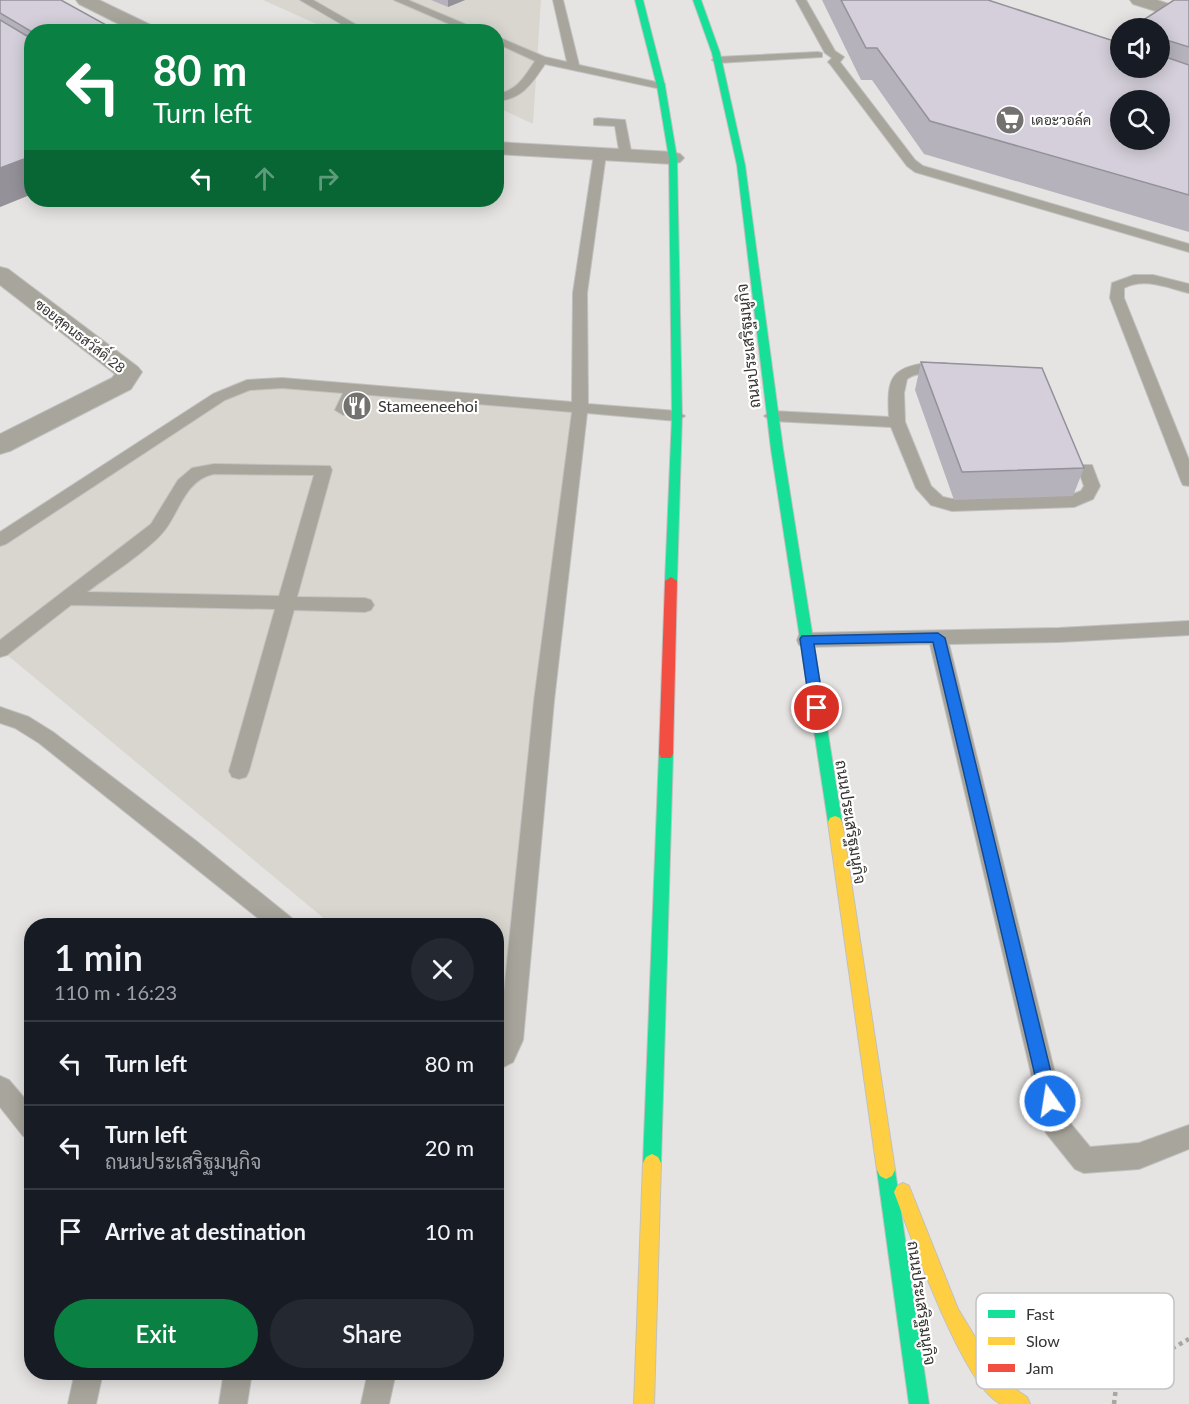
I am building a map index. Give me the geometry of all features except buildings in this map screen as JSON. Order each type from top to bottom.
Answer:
[{"type":"main road","points":[[639,0],[661,86],[672,158],[676,416],[644,1404]]},
{"type":"main road","name":"ถนนประเสริฐมนูกิจ","points":[[697,0],[718,60],[733,125],[749,228],[772,416],[884,1143],[918,1404]]},
{"type":"main road","points":[[884,1143],[951,1315],[976,1357]]},
{"type":"main road","points":[[996,1389],[1020,1404]]},
{"type":"street","points":[[85,0],[134,24]]},
{"type":"street","points":[[1138,0],[1184,11]]},
{"type":"street","points":[[504,148],[672,158]]},
{"type":"street","name":"ซอยสุคนธสวัสดิ์ 28","points":[[0,274],[129,372],[122,383],[0,446]]},
{"type":"lane","points":[[305,0],[349,24]]},
{"type":"lane","points":[[399,0],[459,24]]},
{"type":"lane","points":[[558,0],[574,68]]},
{"type":"lane","points":[[801,0],[832,57],[911,163],[919,169],[1189,248]]},
{"type":"lane","points":[[504,43],[542,60],[661,86]]},
{"type":"lane","points":[[718,60],[818,55],[832,57]]},
{"type":"lane","points":[[504,98],[518,93],[542,60]]},
{"type":"lane","points":[[598,122],[621,123],[626,156]]},
{"type":"lane","points":[[504,1055],[511,1040],[544,701],[580,408],[580,293],[600,154]]},
{"type":"lane","points":[[1189,290],[1153,278],[1126,280],[1117,286],[1117,298],[1189,481]]},
{"type":"lane","points":[[956,369],[921,367],[907,371],[895,386],[897,422],[924,488],[937,501],[952,506],[1074,501],[1088,495],[1092,486],[1086,469]]},
{"type":"lane","points":[[0,540],[219,397],[247,385],[282,382],[676,416]]},
{"type":"lane","points":[[343,410],[353,389]]},
{"type":"lane","points":[[772,416],[897,422]]},
{"type":"lane","points":[[0,650],[157,528],[184,484],[198,472],[214,469],[324,464],[239,771]]},
{"type":"lane","points":[[69,598],[365,605]]},
{"type":"lane","points":[[806,639],[1059,635],[1189,628]]},
{"type":"lane","points":[[938,638],[1055,1124],[1084,1160],[1139,1156],[1189,1137]]},
{"type":"lane","points":[[0,715],[13,716],[183,841],[271,918]]},
{"type":"lane","points":[[2,1090],[24,1117]]},
{"type":"lane","points":[[82,1403],[87,1380]]},
{"type":"lane","points":[[233,1404],[237,1380]]},
{"type":"lane","points":[[375,1404],[380,1380]]},
{"type":"path","points":[[1174,1347],[1189,1339]]},
{"type":"path","points":[[1114,1404],[1116,1389]]},
{"type":"shaded area","points":[[263,0],[541,0],[533,124],[504,110],[504,24],[316,24]]},
{"type":"shaded area","points":[[247,385],[580,408],[504,997],[504,918],[324,918],[0,649],[0,539]]},
{"type":"traffic: fast","points":[[639,0],[661,86],[673,158],[677,416],[671,581]]},
{"type":"traffic: fast","points":[[697,0],[716,53],[741,165],[777,449],[835,822]]},
{"type":"traffic: fast","points":[[652,1163],[666,754]]},
{"type":"traffic: fast","points":[[886,1170],[919,1404]]},
{"type":"traffic: slow","points":[[835,822],[886,1170]]},
{"type":"traffic: slow","points":[[644,1404],[652,1163]]},
{"type":"traffic: slow","points":[[903,1192],[951,1315],[976,1357]]},
{"type":"traffic: slow","points":[[997,1389],[1020,1404]]},
{"type":"traffic: jam","points":[[666,754],[671,581]]},
{"type":"place","name":"เดอะวอล์ค","points":[[1010,120]]},
{"type":"place","name":"Stameeneehoi","points":[[357,406]]},
{"type":"route","points":[[817,708],[806,639],[938,638],[1050,1101]]}]
